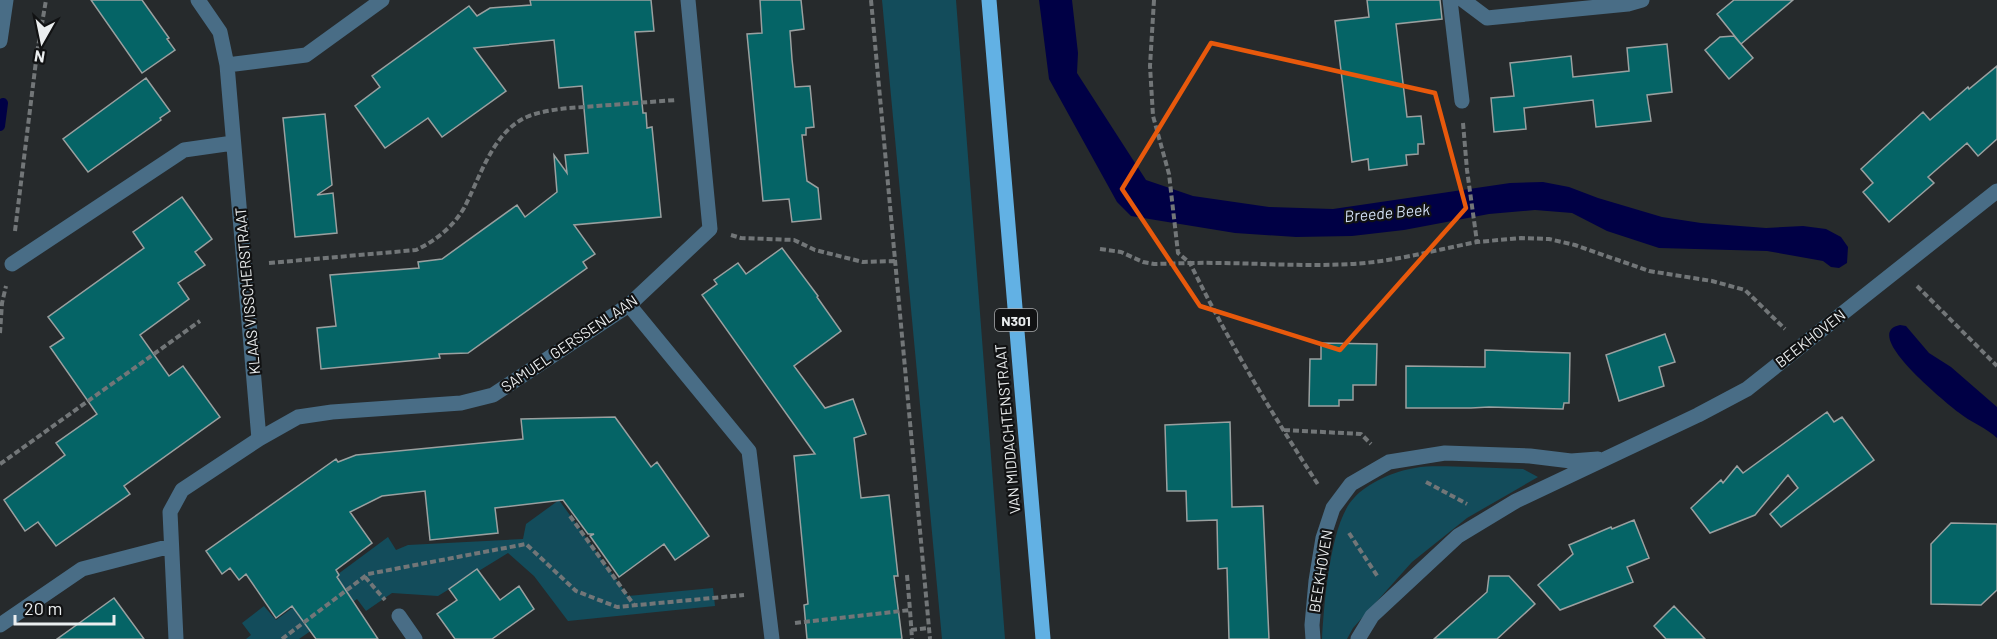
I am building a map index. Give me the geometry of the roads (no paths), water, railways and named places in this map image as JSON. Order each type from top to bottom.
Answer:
[{"type":"main road","name":"VAN MIDDACHTENSTRAAT","points":[[989,0],[1043,639]]},
{"type":"street","points":[[0,41],[6,0]]},
{"type":"street","name":"KLAAS VISSCHERSTRAAT","points":[[198,0],[220,32],[227,65],[260,439]]},
{"type":"street","points":[[227,65],[306,55],[382,0]]},
{"type":"street","name":"SAMUEL GERSSENLAAN","points":[[176,639],[170,512],[182,490],[298,417],[333,412],[461,403],[493,394],[629,305],[710,230],[688,0]]},
{"type":"street","points":[[1450,0],[1462,101]]},
{"type":"street","points":[[1463,0],[1487,18],[1629,4],[1642,0]]},
{"type":"street","points":[[12,264],[184,150],[233,143]]},
{"type":"street","name":"BEEKHOVEN","points":[[1358,639],[1372,616],[1458,536],[1516,501],[1698,415],[1747,389],[1997,191]]},
{"type":"street","points":[[629,305],[749,451],[771,632]]},
{"type":"street","name":"BEEKHOVEN","points":[[1313,639],[1316,581],[1323,538],[1333,508],[1351,484],[1389,462],[1444,453],[1571,460],[1606,458]]},
{"type":"street","points":[[0,625],[82,569],[171,546]]},
{"type":"street","points":[[399,616],[415,639]]},
{"type":"water","name":"Breede Beek","points":[[1039,0],[1072,0],[1078,53],[1077,73],[1146,180],[1193,196],[1269,207],[1333,209],[1510,183],[1543,182],[1569,187],[1662,217],[1701,223],[1766,228],[1803,226],[1826,229],[1841,237],[1848,247],[1847,263],[1839,268],[1831,267],[1823,261],[1767,251],[1659,248],[1607,231],[1572,213],[1535,210],[1489,214],[1404,230],[1352,236],[1296,237],[1235,233],[1131,216],[1117,202],[1049,79]]},
{"type":"water","points":[[1900,325],[1906,326],[1929,353],[1951,367],[1997,407],[1997,438],[1958,412],[1909,368],[1890,341],[1890,331]]},
{"type":"waterway","points":[[0,126],[3,103]]}]
